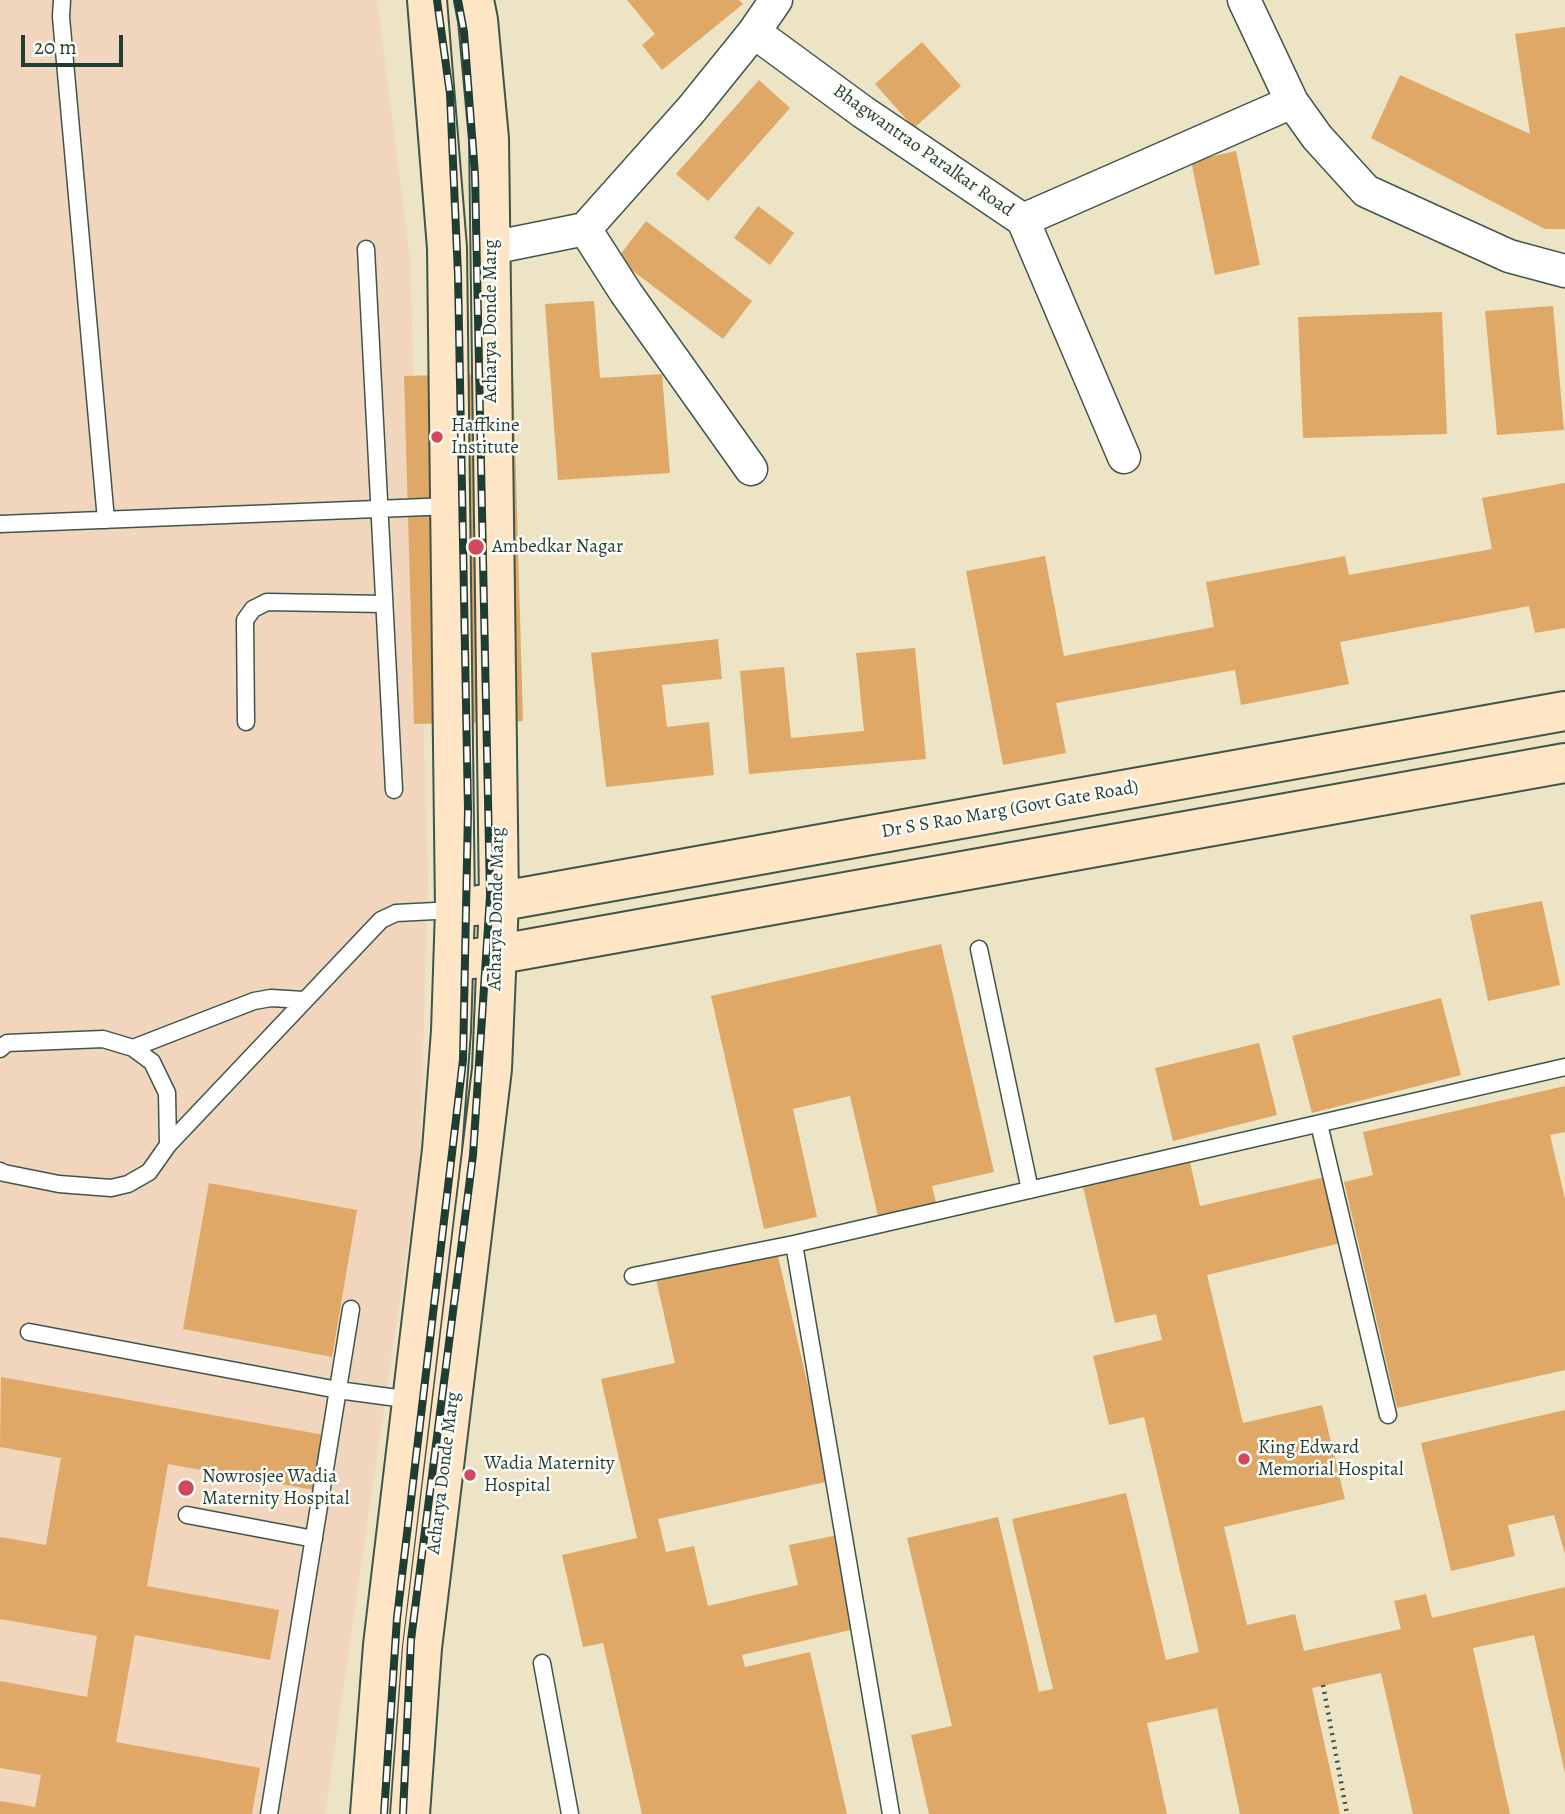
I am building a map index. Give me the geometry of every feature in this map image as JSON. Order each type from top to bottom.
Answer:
[{"type":"main road","name":"Acharya Donde Marg","points":[[370,1814],[383,1645],[442,1150],[451,1031],[454,910],[453,604],[447,248],[427,0]]},
{"type":"main road","name":"Acharya Donde Marg","points":[[410,1814],[422,1648],[492,1069],[499,901],[489,139],[474,0]]},
{"type":"main road","points":[[448,349],[491,348]]},
{"type":"main road","points":[[453,604],[495,603]]},
{"type":"main road","name":"Dr S S Rao Marg (Govt Gate Road)","points":[[454,910],[1565,712]]},
{"type":"main road","points":[[453,963],[1565,764]]},
{"type":"main road","points":[[395,1552],[433,1560]]},
{"type":"street","points":[[491,248],[585,229],[691,110],[754,32],[776,0]]},
{"type":"street","points":[[1244,0],[1292,102],[1317,137],[1366,191],[1509,256],[1565,271]]},
{"type":"street","name":"Bhagwantrao Paralkar Road","points":[[754,32],[863,112],[1023,220],[1292,102]]},
{"type":"street","points":[[1023,220],[1124,457]]},
{"type":"street","points":[[585,229],[626,293],[751,469]]},
{"type":"lane","points":[[62,0],[61,17],[106,520]]},
{"type":"lane","points":[[366,249],[394,790]]},
{"type":"lane","points":[[0,524],[451,506]]},
{"type":"lane","points":[[246,722],[245,620],[253,609],[267,602],[384,604]]},
{"type":"lane","points":[[0,1171],[60,1184],[111,1188],[128,1184],[149,1172],[168,1145],[381,920],[396,913],[454,910]]},
{"type":"lane","points":[[979,949],[1030,1190]]},
{"type":"lane","points":[[133,1048],[254,1001],[271,998],[304,1000]]},
{"type":"lane","points":[[2,1045],[103,1040],[133,1048],[152,1062],[167,1093],[168,1145]]},
{"type":"lane","points":[[633,1276],[794,1244],[1565,1067]]},
{"type":"lane","points":[[1319,1124],[1388,1415]]},
{"type":"lane","points":[[794,1244],[891,1814]]},
{"type":"lane","points":[[269,1814],[351,1309]]},
{"type":"lane","points":[[29,1332],[338,1390],[412,1400]]},
{"type":"lane","points":[[187,1515],[314,1539]]},
{"type":"lane","points":[[542,1663],[570,1814]]},
{"type":"path","points":[[1323,1685],[1347,1814]]},
{"type":"shaded area","points":[[0,0],[377,0],[410,258],[428,878],[420,1162],[325,1814],[0,1814]]},
{"type":"building","points":[[627,0],[739,0],[743,4],[662,70],[642,45],[655,34]]},
{"type":"building","points":[[1565,27],[1565,229],[1545,229],[1371,138],[1400,75],[1530,134],[1515,34]]},
{"type":"building","points":[[922,42],[961,86],[914,128],[875,84]]},
{"type":"building","points":[[759,80],[790,108],[708,201],[676,174]]},
{"type":"building","points":[[1236,151],[1260,265],[1215,275],[1191,161]]},
{"type":"building","points":[[758,206],[794,233],[770,265],[734,238]]},
{"type":"building","points":[[646,221],[752,301],[723,339],[617,259]]},
{"type":"building","points":[[594,301],[600,378],[662,374],[670,473],[558,480],[545,304]]},
{"type":"building","points":[[1553,306],[1564,430],[1497,435],[1485,311]]},
{"type":"building","points":[[1442,312],[1447,434],[1303,438],[1298,317]]},
{"type":"building","points":[[513,373],[523,721],[414,724],[404,376]]},
{"type":"building","points":[[1565,483],[1565,628],[1535,633],[1529,606],[1340,642],[1349,684],[1241,705],[1235,670],[1056,703],[1066,753],[1003,765],[966,571],[1045,556],[1064,656],[1214,627],[1206,582],[1345,556],[1349,575],[1492,549],[1482,498]]},
{"type":"building","points":[[718,639],[722,679],[662,685],[667,727],[709,722],[714,775],[606,787],[591,653]]},
{"type":"building","points":[[915,648],[926,759],[749,774],[740,671],[784,667],[791,738],[864,731],[856,653]]},
{"type":"building","points":[[1542,901],[1560,985],[1488,1001],[1470,915]]},
{"type":"building","points":[[941,944],[994,1172],[932,1186],[937,1207],[879,1220],[850,1096],[793,1109],[817,1217],[764,1229],[711,996]]},
{"type":"building","points":[[1441,998],[1461,1075],[1312,1113],[1292,1036]]},
{"type":"building","points":[[1259,1043],[1277,1115],[1173,1141],[1155,1068]]},
{"type":"building","points":[[1565,1086],[1565,1132],[1550,1135],[1565,1199],[1565,1370],[1397,1408],[1344,1182],[1373,1175],[1363,1132]]},
{"type":"building","name":"King Edward Memorial Hospital","points":[[1187,1149],[1200,1206],[1334,1175],[1349,1241],[1207,1275],[1243,1423],[1322,1405],[1345,1499],[1224,1527],[1247,1625],[1295,1614],[1304,1651],[1401,1629],[1394,1601],[1426,1594],[1432,1618],[1565,1587],[1565,1773],[1534,1635],[1473,1648],[1510,1814],[1413,1814],[1381,1673],[1312,1688],[1340,1814],[1240,1814],[1217,1708],[1147,1723],[1167,1814],[929,1814],[911,1735],[952,1726],[907,1538],[998,1517],[1039,1692],[1053,1689],[1012,1519],[1126,1493],[1166,1660],[1199,1652],[1144,1417],[1109,1425],[1093,1356],[1162,1340],[1156,1314],[1115,1323],[1080,1174]]},
{"type":"building","points":[[209,1183],[357,1210],[332,1357],[183,1329]]},
{"type":"building","points":[[777,1252],[830,1481],[658,1519],[666,1552],[694,1546],[708,1606],[798,1585],[789,1545],[838,1535],[859,1628],[742,1655],[745,1667],[810,1652],[847,1814],[642,1814],[603,1643],[583,1647],[562,1555],[637,1538],[601,1379],[675,1363],[656,1279]]},
{"type":"building","points":[[1,1377],[324,1435],[314,1490],[168,1464],[147,1586],[279,1610],[270,1660],[135,1635],[116,1742],[260,1768],[252,1814],[0,1814],[0,1801],[35,1807],[41,1775],[0,1768],[0,1681],[87,1697],[97,1636],[0,1619],[0,1537],[46,1545],[61,1458],[0,1447]]},
{"type":"building","name":"King Edward Memorial Hospital","points":[[1565,1410],[1565,1554],[1554,1515],[1508,1525],[1515,1556],[1451,1571],[1421,1443]]},
{"type":"railway","points":[[384,1814],[397,1618],[463,1060],[468,810],[458,275],[450,94],[437,0]]},
{"type":"railway","points":[[403,1814],[411,1640],[473,1155],[490,896],[475,174],[464,32],[458,0]]},
{"type":"place","name":"Haffkine Institute","points":[[437,437]]},
{"type":"place","name":"Ambedkar Nagar","points":[[476,547]]},
{"type":"place","name":"King Edward Memorial Hospital","points":[[1244,1459]]},
{"type":"place","name":"Wadia Maternity Hospital","points":[[470,1475]]},
{"type":"place","name":"Nowrosjee Wadia Maternity Hospital","points":[[186,1488]]}]
